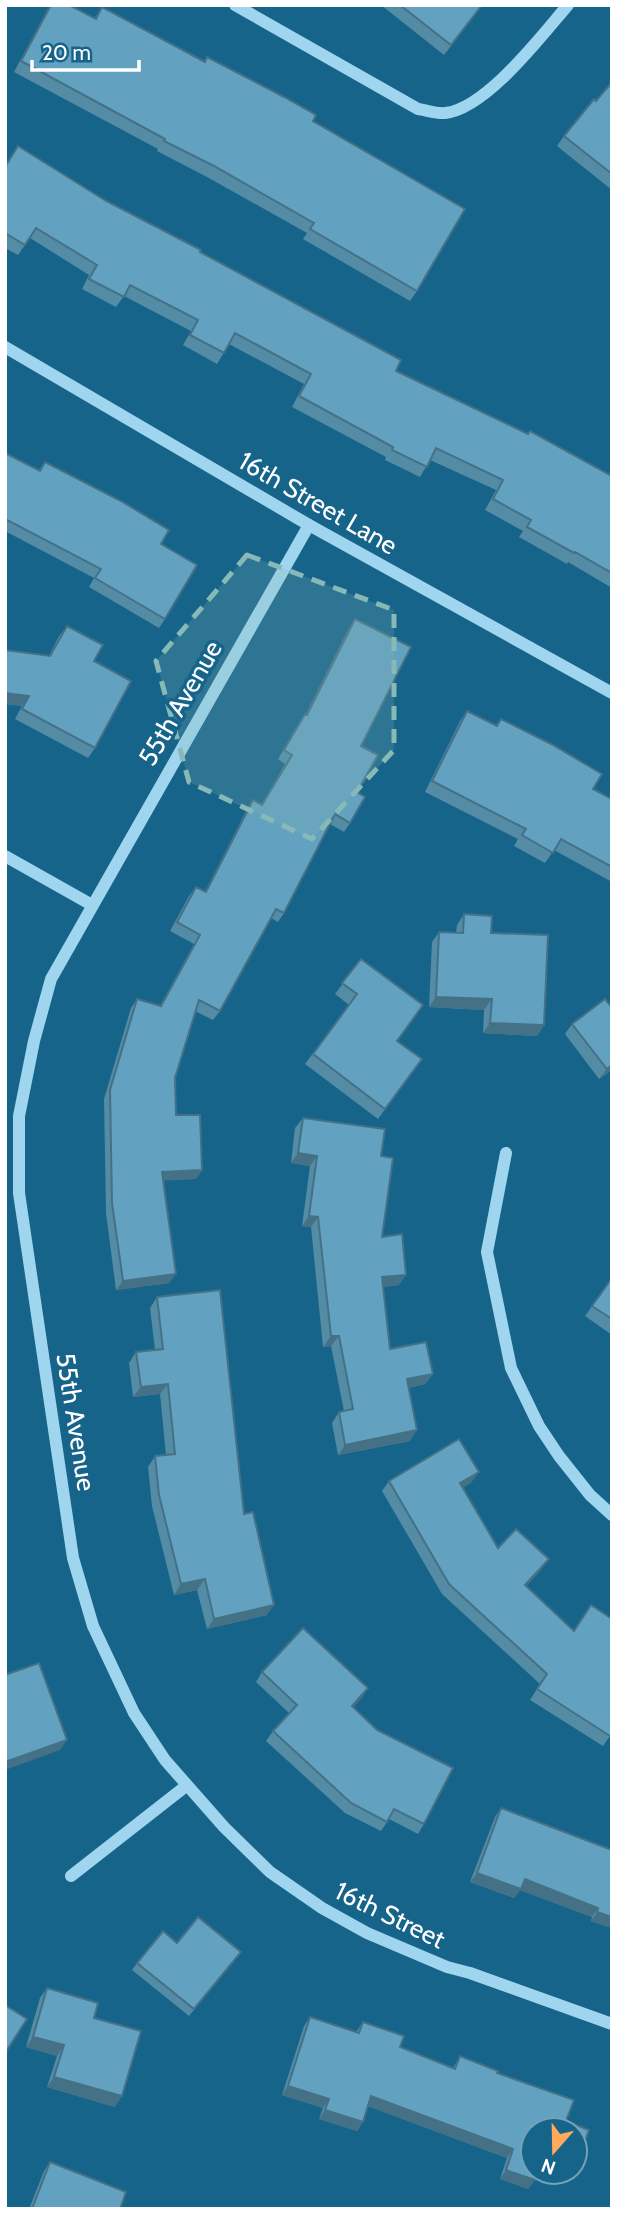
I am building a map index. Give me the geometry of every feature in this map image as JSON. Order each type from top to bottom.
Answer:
[{"type":"street","points":[[235,5],[418,109],[445,113],[472,103],[510,71],[568,5]]},
{"type":"street","name":"16th Street Lane","points":[[5,348],[309,525],[612,693]]},
{"type":"street","name":"55th Avenue","points":[[186,1786],[134,1713],[93,1626],[73,1558],[19,1193],[19,1116],[34,1041],[51,979],[309,525]]},
{"type":"street","points":[[5,856],[92,905]]},
{"type":"street","points":[[506,1153],[486,1252],[511,1368],[539,1426],[559,1456],[590,1495],[612,1515]]},
{"type":"street","points":[[71,1877],[186,1786]]},
{"type":"street","name":"16th Street","points":[[186,1786],[270,1872],[321,1908],[367,1933],[447,1967],[612,2024]]},
{"type":"highlighted area","points":[[247,555],[394,610],[394,750],[312,839],[189,782],[156,661]]},
{"type":"building","points":[[51,5],[69,5],[96,19],[102,7],[205,62],[207,57],[316,115],[313,121],[465,209],[417,291],[310,229],[314,223],[21,61]]},
{"type":"building","points":[[400,5],[482,5],[451,45]]},
{"type":"building","points":[[612,82],[612,174],[564,136],[594,99],[596,101]]},
{"type":"building","points":[[18,146],[106,201],[401,360],[396,371],[528,434],[530,431],[612,476],[612,573],[527,527],[531,520],[493,499],[503,480],[436,448],[427,467],[392,450],[393,447],[299,396],[311,374],[235,333],[224,353],[190,335],[198,320],[130,285],[124,297],[89,279],[97,265],[36,228],[25,245],[5,233],[5,167]]},
{"type":"building","points":[[5,453],[40,471],[45,462],[121,501],[169,530],[161,544],[197,565],[165,619],[95,578],[101,569],[5,519]]},
{"type":"building","points":[[355,619],[411,647],[361,746],[378,755],[357,792],[365,797],[350,823],[335,814],[284,913],[276,909],[220,1011],[199,1000],[175,1078],[176,1115],[200,1115],[202,1170],[162,1172],[176,1274],[123,1281],[112,1203],[110,1090],[137,999],[161,1006],[200,935],[177,922],[196,887],[206,892],[253,800],[262,805],[292,755],[284,750],[305,714],[307,715]]},
{"type":"building","points":[[67,626],[103,645],[94,661],[131,681],[95,748],[22,709],[29,696],[5,693],[5,650],[50,656]]},
{"type":"building","points":[[467,711],[497,726],[501,719],[602,774],[593,789],[612,799],[612,867],[561,839],[553,853],[522,835],[526,829],[432,781]]},
{"type":"building","points":[[464,914],[492,916],[491,933],[548,935],[544,1025],[490,1023],[492,999],[436,997],[439,932],[463,933]]},
{"type":"building","points":[[361,959],[423,1005],[397,1041],[422,1059],[385,1109],[313,1054],[357,994],[342,983]]},
{"type":"building","points":[[605,999],[612,1008],[612,1065],[607,1069],[572,1024]]},
{"type":"building","points":[[303,1118],[385,1129],[381,1156],[393,1158],[382,1237],[402,1234],[406,1275],[382,1277],[390,1349],[426,1342],[433,1374],[407,1379],[417,1430],[345,1445],[339,1412],[353,1409],[339,1336],[331,1336],[318,1217],[309,1216],[317,1156],[298,1153]]},
{"type":"building","points":[[612,1278],[612,1319],[592,1306]]},
{"type":"building","points":[[220,1290],[244,1514],[253,1512],[274,1605],[214,1619],[205,1579],[181,1584],[159,1495],[155,1456],[175,1454],[168,1384],[141,1387],[136,1352],[163,1349],[157,1297]]},
{"type":"building","points":[[459,1439],[479,1472],[460,1483],[498,1548],[516,1529],[549,1559],[525,1585],[574,1631],[591,1605],[612,1619],[610,1736],[537,1689],[547,1674],[449,1584],[389,1481]]},
{"type":"building","points":[[303,1628],[368,1688],[352,1706],[377,1730],[453,1768],[424,1824],[394,1809],[387,1822],[351,1803],[273,1731],[297,1705],[262,1672]]},
{"type":"building","points":[[39,1663],[67,1740],[5,1762],[5,1675]]},
{"type":"building","points":[[501,1808],[612,1850],[612,1917],[597,1912],[598,1908],[525,1879],[521,1889],[477,1873]]},
{"type":"building","points":[[198,1917],[241,1952],[194,2009],[137,1963],[163,1931],[177,1943]]},
{"type":"building","points":[[47,1988],[98,2003],[94,2018],[141,2031],[122,2096],[54,2077],[64,2045],[33,2037]]},
{"type":"building","points":[[5,2005],[27,2019],[5,2053]]},
{"type":"building","points":[[310,2017],[359,2033],[363,2022],[404,2036],[400,2047],[455,2069],[460,2056],[498,2071],[497,2073],[574,2100],[568,2116],[519,2116],[519,2174],[506,2170],[513,2149],[371,2096],[363,2122],[325,2110],[329,2099],[288,2086]]},
{"type":"building","points":[[50,2162],[126,2192],[120,2209],[32,2209]]}]
